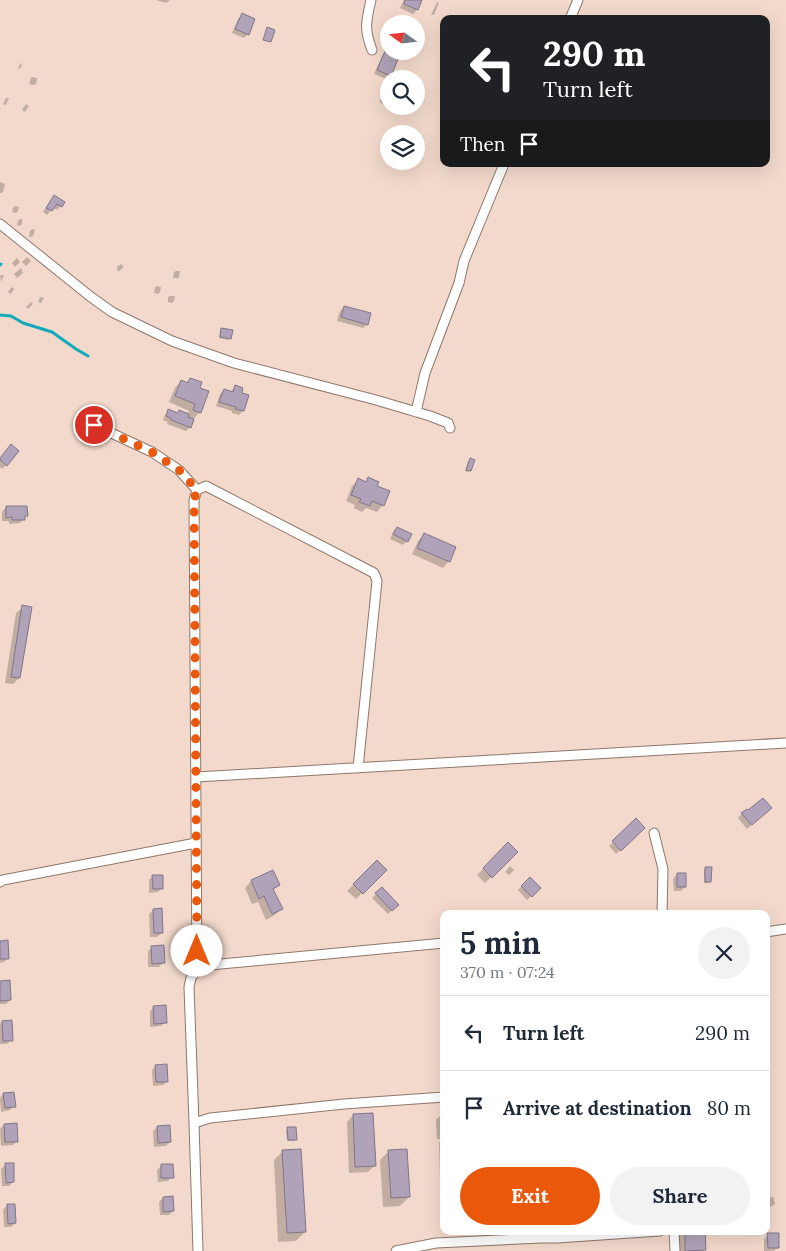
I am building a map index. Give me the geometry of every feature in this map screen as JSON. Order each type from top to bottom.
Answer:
[{"type":"street","points":[[371,0],[366,28],[372,50]]},
{"type":"street","points":[[572,15],[578,0]]},
{"type":"street","points":[[416,412],[425,373],[459,283],[464,261],[503,167]]},
{"type":"street","points":[[0,224],[112,312],[172,341],[234,363],[416,412],[448,423],[450,428]]},
{"type":"street","points":[[94,425],[152,452],[179,470],[197,490]]},
{"type":"street","points":[[198,1251],[190,986],[191,978],[197,969],[194,500],[197,490],[206,486],[374,573],[377,582],[358,768]]},
{"type":"street","points":[[196,777],[786,743]]},
{"type":"street","points":[[654,833],[663,869],[662,910]]},
{"type":"street","points":[[0,882],[196,843]]},
{"type":"street","points":[[770,931],[786,929]]},
{"type":"street","points":[[197,969],[210,965],[440,943]]},
{"type":"street","points":[[194,1123],[210,1118],[344,1104],[440,1098]]},
{"type":"street","points":[[396,1251],[436,1243],[601,1235]]},
{"type":"street","points":[[674,1235],[674,1251]]},
{"type":"building","points":[[405,0],[422,0],[418,10],[404,4]]},
{"type":"building","points":[[242,13],[255,19],[249,35],[235,29]]},
{"type":"building","points":[[267,27],[275,30],[271,42],[263,40]]},
{"type":"building","points":[[381,60],[398,60],[394,70],[377,70]]},
{"type":"building","points":[[54,195],[65,202],[62,207],[57,204],[52,211],[46,208]]},
{"type":"building","points":[[344,306],[371,313],[368,325],[341,317]]},
{"type":"building","points":[[221,328],[233,330],[231,339],[220,337]]},
{"type":"building","points":[[190,378],[202,382],[200,388],[209,391],[201,413],[193,410],[195,404],[175,396],[181,380],[188,383]]},
{"type":"building","points":[[235,385],[243,388],[242,393],[249,395],[244,411],[219,402],[224,389],[233,392]]},
{"type":"building","points":[[168,409],[178,413],[179,410],[189,414],[188,417],[194,419],[191,428],[166,416]]},
{"type":"building","points":[[11,444],[19,451],[7,466],[0,458]]},
{"type":"building","points":[[470,458],[475,460],[471,471],[466,470]]},
{"type":"building","points":[[368,477],[379,482],[377,486],[390,491],[384,506],[372,501],[370,506],[359,502],[361,499],[351,495],[358,478],[366,482]]},
{"type":"building","points":[[6,506],[27,506],[28,516],[25,516],[25,520],[12,520],[12,517],[6,518]]},
{"type":"building","points":[[397,527],[412,534],[408,542],[393,534]]},
{"type":"building","points":[[424,533],[456,547],[450,562],[417,548]]},
{"type":"building","points":[[22,605],[32,607],[20,678],[11,677]]},
{"type":"building","points":[[763,798],[772,808],[752,825],[741,813]]},
{"type":"building","points":[[636,818],[645,828],[621,851],[612,841]]},
{"type":"building","points":[[508,842],[518,852],[492,878],[483,868]]},
{"type":"building","points":[[377,860],[387,870],[363,894],[353,884]]},
{"type":"building","points":[[705,867],[712,867],[711,882],[705,882]]},
{"type":"building","points":[[273,870],[280,885],[273,889],[283,909],[272,914],[264,896],[259,899],[251,880]]},
{"type":"building","points":[[677,873],[686,873],[686,887],[677,887]]},
{"type":"building","points":[[152,875],[163,875],[163,889],[153,889]]},
{"type":"building","points":[[530,877],[541,888],[532,897],[521,886]]},
{"type":"building","points":[[382,887],[399,905],[392,911],[375,893]]},
{"type":"building","points":[[162,908],[163,933],[154,933],[153,909]]},
{"type":"building","points":[[8,940],[9,959],[0,959],[0,941]]},
{"type":"building","points":[[164,945],[165,963],[152,964],[151,946]]},
{"type":"building","points":[[10,980],[11,1000],[0,1001],[0,981]]},
{"type":"building","points":[[166,1005],[167,1023],[154,1024],[153,1006]]},
{"type":"building","points":[[12,1020],[13,1041],[3,1041],[2,1021]]},
{"type":"building","points":[[167,1064],[168,1082],[156,1082],[155,1065]]},
{"type":"building","points":[[14,1092],[16,1107],[5,1108],[3,1093]]},
{"type":"building","points":[[373,1113],[376,1166],[355,1167],[353,1114]]},
{"type":"building","points":[[17,1123],[18,1142],[5,1142],[4,1124]]},
{"type":"building","points":[[170,1125],[171,1142],[158,1143],[157,1126]]},
{"type":"building","points":[[287,1127],[296,1127],[297,1140],[288,1140]]},
{"type":"building","points":[[301,1149],[306,1232],[287,1233],[282,1150]]},
{"type":"building","points":[[407,1149],[410,1197],[391,1198],[388,1150]]},
{"type":"building","points":[[5,1163],[14,1163],[14,1182],[6,1183]]},
{"type":"building","points":[[161,1164],[173,1164],[174,1178],[161,1178]]},
{"type":"building","points":[[173,1196],[174,1211],[163,1212],[163,1197]]},
{"type":"building","points":[[7,1204],[15,1204],[16,1223],[8,1224]]},
{"type":"building","points":[[779,1233],[779,1248],[768,1248],[767,1235]]},
{"type":"building","points":[[685,1235],[705,1235],[706,1250],[685,1251]]},
{"type":"waterway","points":[[0,315],[11,316],[23,323],[52,332],[88,356]]},
{"type":"route","points":[[94,425],[152,452],[179,470],[197,490],[194,500],[197,951]]}]
